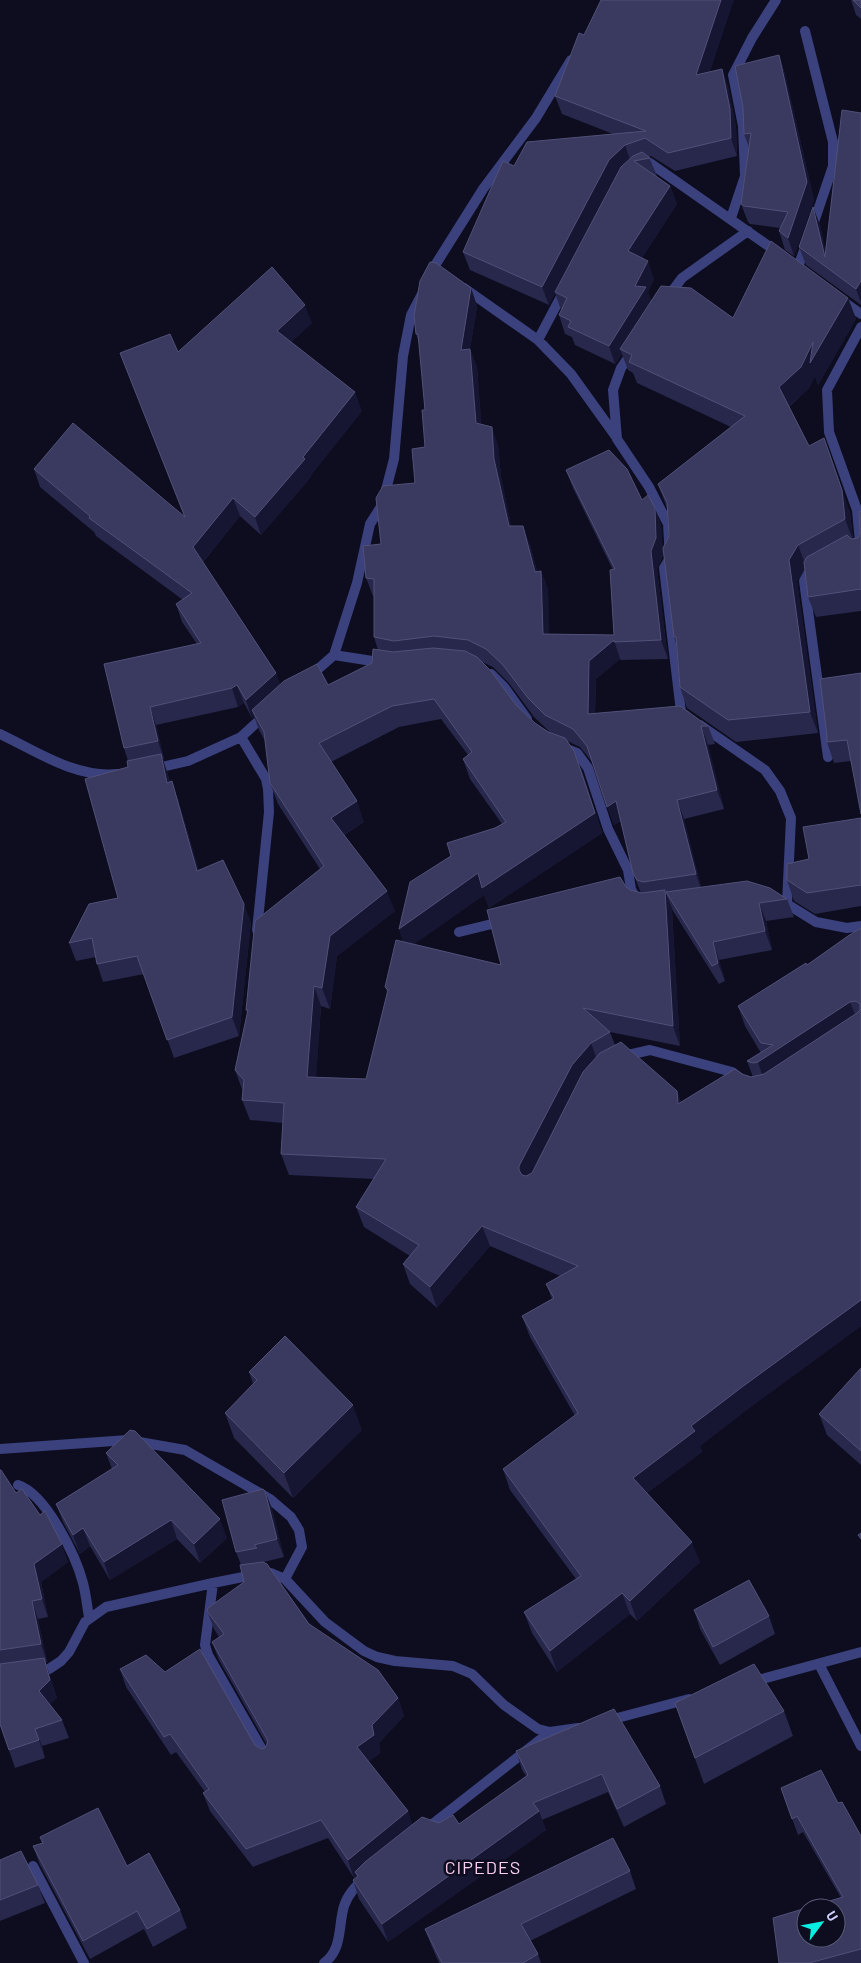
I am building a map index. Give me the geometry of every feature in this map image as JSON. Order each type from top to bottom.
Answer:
[{"type":"street","points":[[731,218],[745,176],[743,126],[733,74],[752,38],[776,0]]},
{"type":"street","points":[[629,175],[636,168],[650,163],[731,218],[802,270],[833,166],[833,142],[805,31]]},
{"type":"street","points":[[304,681],[334,655],[357,583],[370,524],[382,505],[394,459],[403,356],[411,315],[483,188],[536,118],[575,55]]},
{"type":"street","points":[[662,304],[682,278],[748,231]]},
{"type":"street","points":[[538,340],[569,282]]},
{"type":"street","points":[[458,284],[538,340],[571,374],[649,487],[668,524],[670,558],[664,568],[681,712],[765,770],[780,791],[791,818],[787,903]]},
{"type":"street","points":[[835,295],[861,314]]},
{"type":"street","points":[[857,549],[858,510],[829,432],[827,390],[861,327]]},
{"type":"street","points":[[617,439],[613,390],[621,368],[636,344]]},
{"type":"street","points":[[826,563],[809,572],[804,581],[828,757]]},
{"type":"street","points":[[334,655],[400,666]]},
{"type":"street","points":[[481,668],[504,687],[535,727]]},
{"type":"street","points":[[146,770],[188,761],[241,737],[276,706]]},
{"type":"street","points":[[0,734],[75,770],[108,775],[128,773]]},
{"type":"street","points":[[241,737],[266,779],[268,789],[268,820],[256,943]]},
{"type":"street","points":[[553,743],[577,753],[588,768],[608,829],[628,870],[627,890],[639,904],[649,907]]},
{"type":"street","points":[[774,897],[816,922],[847,928],[861,926]]},
{"type":"street","points":[[459,932],[516,918]]},
{"type":"street","points":[[617,1061],[628,1055],[650,1050],[732,1072],[746,1083]]},
{"type":"street","points":[[0,1449],[128,1440],[185,1450],[270,1498],[291,1517],[299,1530],[302,1547],[285,1579]]},
{"type":"street","points":[[18,1485],[27,1489],[39,1500],[70,1549],[83,1582],[89,1617]]},
{"type":"street","points":[[20,1673],[49,1669],[61,1662],[69,1652],[89,1617],[114,1605],[213,1583],[271,1573],[285,1579],[325,1622],[364,1651],[377,1657],[395,1661],[454,1666],[472,1674],[504,1705],[538,1729],[550,1732],[574,1729],[696,1697]]},
{"type":"street","points":[[213,1583],[205,1640],[206,1650],[268,1760]]},
{"type":"street","points":[[743,1684],[861,1652]]},
{"type":"street","points":[[819,1664],[861,1746]]},
{"type":"street","points":[[413,1839],[550,1732]]},
{"type":"street","points":[[33,1866],[84,1963]]},
{"type":"street","points":[[324,1963],[332,1957],[336,1949],[344,1906],[352,1889],[375,1869]]},
{"type":"building","points":[[601,0],[721,0],[696,75],[722,69],[730,109],[731,138],[668,153],[645,138],[625,145],[609,160],[542,287],[463,252],[503,161],[514,166],[527,142],[646,131],[555,96],[579,33],[584,35]]},
{"type":"building","points":[[853,0],[861,0],[861,8]]},
{"type":"building","points":[[779,55],[807,182],[788,238],[779,231],[788,212],[741,204],[751,133],[744,134],[743,107],[735,66]]},
{"type":"building","points":[[842,110],[861,113],[861,281],[856,289],[799,247],[813,207],[825,257]]},
{"type":"building","points":[[642,152],[650,158],[634,161],[670,186],[628,251],[648,261],[635,286],[646,287],[609,346],[568,327],[571,321],[559,315],[567,298],[555,292],[621,167],[633,156]]},
{"type":"building","points":[[771,241],[848,298],[810,363],[813,342],[801,367],[779,387],[809,446],[824,438],[842,490],[845,519],[798,545],[789,560],[810,712],[728,720],[680,687],[676,637],[674,637],[663,548],[669,536],[667,502],[658,484],[745,416],[629,362],[632,355],[620,349],[661,286],[691,288],[733,318]]},
{"type":"building","points":[[430,262],[436,263],[471,288],[461,350],[470,349],[476,423],[492,427],[494,459],[509,526],[523,526],[535,572],[541,571],[543,634],[614,635],[610,570],[615,569],[566,470],[609,450],[627,469],[642,500],[648,495],[655,508],[656,538],[651,551],[661,640],[614,642],[614,640],[589,661],[588,714],[680,706],[708,726],[701,726],[717,790],[677,800],[696,874],[643,882],[637,880],[633,873],[616,801],[607,807],[587,746],[573,729],[545,715],[528,698],[503,665],[486,649],[468,640],[434,636],[394,641],[374,637],[374,579],[366,578],[363,546],[381,544],[376,498],[383,486],[415,483],[412,449],[425,447],[422,410],[425,410],[418,334],[416,334],[414,316],[420,281]]},
{"type":"building","points":[[272,267],[305,305],[277,331],[355,392],[303,457],[305,459],[255,517],[233,498],[193,547],[276,673],[246,700],[237,685],[232,688],[150,707],[158,741],[124,748],[104,664],[201,643],[176,604],[192,593],[89,518],[90,516],[34,469],[73,423],[185,517],[120,353],[170,334],[178,352]]},
{"type":"building","points":[[861,511],[861,589],[808,597],[804,562],[807,557],[847,535],[851,539],[858,538],[860,532],[859,512]]},
{"type":"building","points":[[433,648],[465,651],[477,657],[491,671],[516,705],[535,723],[548,732],[565,738],[574,751],[595,813],[482,888],[478,873],[399,929],[410,882],[451,856],[447,843],[495,828],[506,822],[463,759],[472,752],[434,699],[392,706],[319,743],[357,801],[331,818],[387,891],[330,936],[322,988],[314,986],[307,1077],[366,1079],[388,990],[385,987],[396,940],[501,965],[487,910],[620,877],[630,890],[642,893],[665,890],[673,1026],[583,1008],[610,1032],[591,1043],[572,1065],[519,1166],[522,1175],[526,1176],[532,1173],[583,1072],[600,1053],[621,1042],[677,1091],[678,1104],[735,1069],[751,1077],[764,1074],[857,1013],[860,1010],[860,1004],[856,1001],[850,1002],[758,1062],[747,1061],[773,1045],[761,1043],[738,1006],[806,963],[807,965],[861,928],[861,1300],[691,1426],[695,1431],[633,1478],[692,1542],[630,1601],[622,1593],[550,1651],[524,1612],[581,1576],[503,1469],[578,1413],[522,1316],[554,1298],[546,1284],[578,1266],[482,1226],[430,1287],[403,1264],[419,1245],[356,1207],[386,1159],[281,1154],[284,1103],[242,1100],[244,1080],[235,1070],[248,1010],[246,1010],[255,921],[324,866],[270,783],[264,732],[252,710],[284,681],[317,664],[328,685],[372,663],[373,649],[393,652]]},
{"type":"building","points":[[861,673],[861,814],[847,740],[827,742],[820,679]]},
{"type":"building","points":[[161,754],[167,783],[172,781],[197,871],[223,860],[244,904],[232,1017],[167,1040],[137,956],[97,964],[92,938],[69,943],[89,904],[118,898],[85,779],[128,767],[127,761]]},
{"type":"building","points":[[861,818],[861,885],[807,893],[787,880],[787,864],[809,859],[803,827]]},
{"type":"building","points":[[747,881],[770,888],[787,899],[759,903],[765,931],[713,942],[718,963],[712,966],[666,892]]},
{"type":"building","points":[[285,1336],[353,1405],[284,1473],[225,1413],[257,1380],[249,1372]]},
{"type":"building","points":[[861,1368],[861,1451],[819,1414]]},
{"type":"building","points":[[130,1430],[135,1431],[220,1519],[194,1544],[171,1520],[104,1562],[83,1528],[73,1535],[56,1504],[118,1465],[106,1453]]},
{"type":"building","points":[[0,1470],[16,1493],[22,1489],[40,1515],[45,1511],[62,1544],[34,1564],[42,1599],[32,1601],[41,1644],[0,1650]]},
{"type":"building","points":[[263,1489],[277,1539],[254,1545],[257,1548],[236,1552],[222,1500]]},
{"type":"building","points":[[263,1562],[267,1564],[309,1624],[378,1670],[398,1698],[372,1725],[374,1735],[357,1747],[408,1811],[348,1860],[321,1820],[246,1849],[203,1793],[209,1789],[170,1734],[164,1737],[120,1669],[146,1655],[165,1672],[200,1649],[255,1745],[261,1749],[265,1748],[268,1742],[267,1739],[212,1642],[224,1634],[207,1611],[208,1608],[244,1582],[240,1565]]},
{"type":"building","points":[[749,1580],[769,1616],[713,1647],[694,1610]]},
{"type":"building","points":[[44,1658],[50,1680],[39,1691],[62,1720],[35,1729],[39,1740],[9,1750],[0,1724],[0,1664]]},
{"type":"building","points":[[754,1664],[784,1711],[695,1758],[675,1703]]},
{"type":"building","points":[[614,1709],[660,1786],[617,1809],[602,1774],[533,1803],[539,1811],[382,1924],[353,1880],[358,1876],[355,1872],[365,1862],[422,1817],[439,1823],[453,1815],[459,1824],[528,1775],[516,1751]]},
{"type":"building","points":[[821,1770],[838,1803],[842,1802],[861,1836],[861,1949],[809,1963],[779,1963],[773,1918],[796,1911],[796,1948],[846,1948],[846,1898],[840,1898],[843,1897],[797,1816],[792,1819],[781,1788]]},
{"type":"building","points":[[98,1808],[127,1866],[149,1853],[180,1910],[147,1929],[137,1911],[83,1941],[33,1846],[43,1843],[40,1837]]},
{"type":"building","points":[[613,1838],[630,1871],[521,1924],[538,1954],[523,1963],[442,1963],[425,1929]]},
{"type":"building","points":[[21,1851],[38,1885],[0,1900],[0,1860]]},
{"type":"district","name":"CIPEDES","points":[[483,1868]]}]
